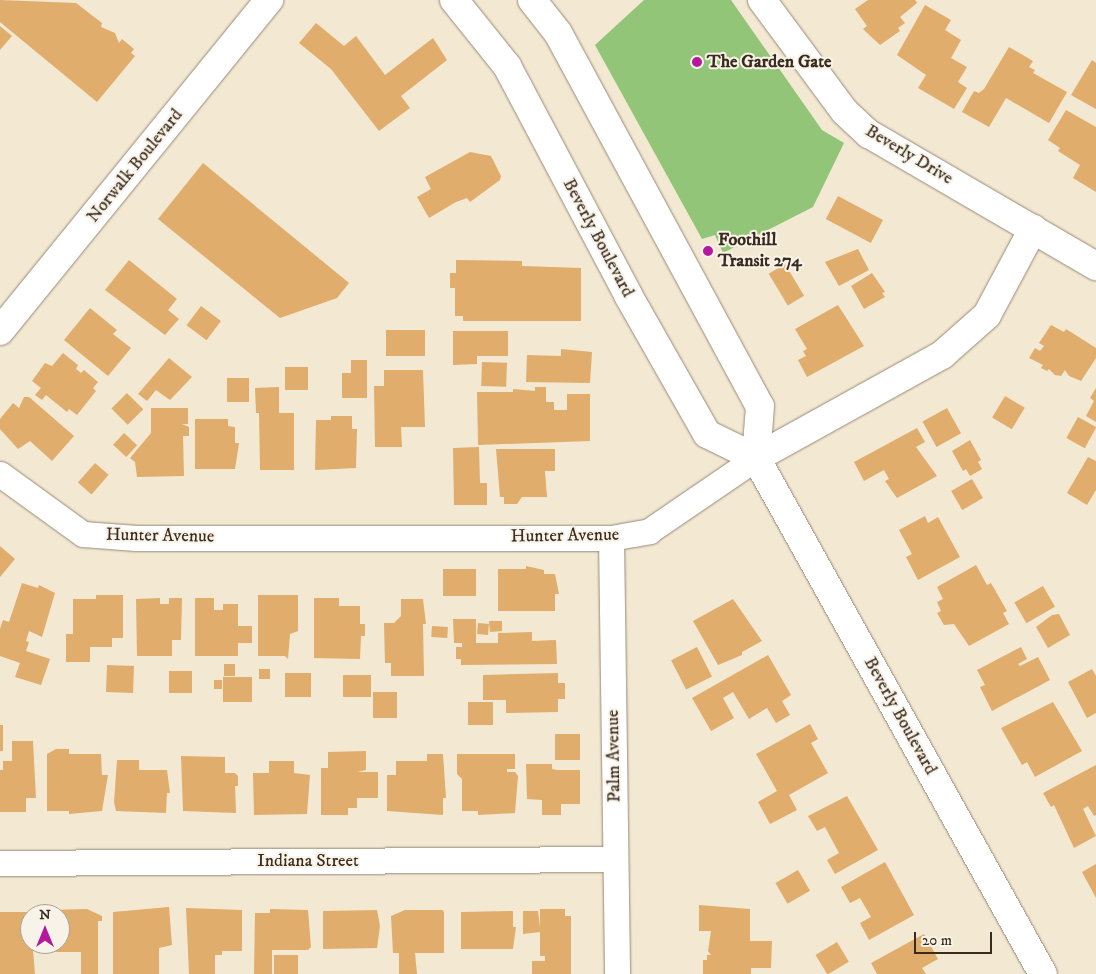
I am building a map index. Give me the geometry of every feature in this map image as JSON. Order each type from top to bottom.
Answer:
[{"type":"main road","name":"Norwalk Boulevard","points":[[0,331],[269,0]]},
{"type":"main road","name":"Beverly Boulevard","points":[[454,0],[507,66],[628,295],[707,434],[756,458],[1043,974]]},
{"type":"main road","points":[[532,0],[558,33],[760,406],[756,458]]},
{"type":"main road","name":"Beverly Drive","points":[[762,0],[844,112],[869,134],[1096,266]]},
{"type":"main road","name":"Hunter Avenue","points":[[756,458],[942,355],[987,315],[1032,229]]},
{"type":"street","name":"Hunter Avenue","points":[[0,474],[83,534],[136,538],[611,538],[649,531],[756,458]]},
{"type":"street","name":"Palm Avenue","points":[[611,538],[617,974]]},
{"type":"street","name":"Indiana Street","points":[[0,863],[615,859]]},
{"type":"green space","points":[[644,0],[731,0],[822,130],[844,143],[813,207],[723,253],[715,235],[702,239],[595,45]]},
{"type":"building","points":[[0,0],[76,3],[102,23],[101,27],[115,33],[119,43],[122,39],[134,49],[131,53],[135,56],[97,102],[0,22]]},
{"type":"building","points":[[868,0],[915,0],[917,3],[900,17],[905,23],[898,28],[900,31],[880,45],[863,29],[867,26],[855,9]]},
{"type":"building","points":[[925,5],[951,20],[945,30],[961,40],[951,58],[967,67],[958,82],[967,88],[954,109],[918,88],[926,75],[897,55]]},
{"type":"building","points":[[316,23],[344,46],[356,36],[385,75],[433,38],[447,60],[401,96],[410,108],[379,131],[331,69],[299,43]]},
{"type":"building","points":[[0,26],[12,36],[0,50]]},
{"type":"building","points":[[1009,47],[1033,61],[1029,67],[1035,70],[1033,73],[1067,92],[1049,123],[1006,98],[989,127],[962,112],[974,91],[979,93],[984,89]]},
{"type":"building","points":[[1092,60],[1096,63],[1096,109],[1071,95]]},
{"type":"building","points":[[1066,110],[1096,127],[1096,192],[1073,178],[1080,165],[1058,151],[1060,148],[1048,140]]},
{"type":"building","points":[[470,152],[491,156],[501,176],[500,180],[470,202],[467,198],[456,202],[429,218],[417,197],[431,189],[425,177]]},
{"type":"building","points":[[203,163],[349,283],[337,298],[280,318],[158,219]]},
{"type":"building","points":[[838,196],[883,220],[871,243],[826,219]]},
{"type":"building","points":[[858,249],[869,270],[839,286],[825,262]]},
{"type":"building","points":[[129,260],[177,299],[168,310],[179,319],[165,335],[105,290]]},
{"type":"building","points":[[456,260],[522,261],[522,266],[581,268],[581,321],[463,321],[463,316],[455,316],[455,288],[450,288],[450,273],[456,273]]},
{"type":"building","points":[[785,264],[804,296],[788,306],[769,274]]},
{"type":"building","points":[[872,273],[885,292],[882,293],[885,297],[864,309],[851,286]]},
{"type":"building","points":[[838,305],[864,346],[807,377],[798,360],[806,356],[803,351],[807,349],[795,329]]},
{"type":"building","points":[[201,306],[221,321],[207,340],[187,325]]},
{"type":"building","points":[[90,308],[117,330],[113,334],[131,348],[108,376],[64,340]]},
{"type":"building","points":[[1051,325],[1064,332],[1066,329],[1096,348],[1096,358],[1081,381],[1069,376],[1065,370],[1061,376],[1055,375],[1049,369],[1047,371],[1041,368],[1043,365],[1029,358],[1035,348],[1040,351],[1044,346],[1039,343]]},
{"type":"building","points":[[386,330],[425,330],[425,356],[386,356]]},
{"type":"building","points":[[453,331],[508,331],[508,356],[477,356],[477,364],[453,365]]},
{"type":"building","points":[[561,349],[592,352],[590,383],[526,382],[527,355],[561,356]]},
{"type":"building","points":[[63,353],[78,365],[76,369],[81,373],[84,370],[98,382],[93,388],[96,391],[77,415],[69,409],[67,412],[46,395],[42,400],[35,395],[41,388],[32,381],[45,363],[52,366]]},
{"type":"building","points":[[169,358],[192,377],[170,400],[156,390],[147,401],[138,394]]},
{"type":"building","points":[[351,360],[367,360],[367,398],[342,398],[342,373],[351,373]]},
{"type":"building","points":[[482,362],[507,363],[506,387],[481,386]]},
{"type":"building","points":[[285,367],[308,367],[308,390],[285,390]]},
{"type":"building","points":[[384,370],[423,370],[425,427],[401,427],[402,447],[375,447],[374,386],[384,386]]},
{"type":"building","points":[[227,378],[249,378],[249,402],[227,402]]},
{"type":"building","points":[[279,387],[279,413],[294,413],[294,470],[260,470],[259,413],[256,413],[255,388]]},
{"type":"building","points":[[535,387],[546,387],[546,402],[554,402],[554,410],[567,410],[567,394],[590,394],[590,441],[478,445],[477,392],[513,392],[513,389],[535,391]]},
{"type":"building","points":[[1096,388],[1096,422],[1086,416],[1094,401],[1090,398]]},
{"type":"building","points":[[127,393],[143,409],[128,425],[111,409]]},
{"type":"building","points":[[1005,396],[1025,408],[1012,429],[992,417]]},
{"type":"building","points":[[24,397],[29,397],[74,436],[52,461],[30,441],[18,449],[0,429],[0,419],[13,403],[19,408]]},
{"type":"building","points":[[151,408],[188,408],[188,424],[182,424],[189,427],[189,436],[183,436],[184,476],[137,477],[135,462],[130,458],[151,433]]},
{"type":"building","points":[[947,408],[961,433],[937,447],[923,422]]},
{"type":"building","points":[[331,416],[352,416],[352,429],[357,429],[356,468],[315,470],[316,420],[331,420]]},
{"type":"building","points":[[1078,417],[1096,427],[1085,448],[1066,438]]},
{"type":"building","points":[[195,419],[228,419],[228,426],[235,427],[235,443],[239,443],[235,469],[195,469]]},
{"type":"building","points":[[917,428],[925,442],[916,447],[937,476],[897,498],[885,481],[889,479],[884,470],[864,481],[854,462]]},
{"type":"building","points":[[124,433],[137,445],[126,457],[113,445]]},
{"type":"building","points":[[970,440],[981,460],[978,462],[982,469],[970,476],[966,469],[963,471],[952,451]]},
{"type":"building","points":[[479,447],[480,483],[487,483],[487,505],[454,505],[453,448]]},
{"type":"building","points":[[496,449],[555,449],[555,471],[545,471],[547,497],[522,497],[517,504],[504,504],[504,497],[500,497]]},
{"type":"building","points":[[1088,457],[1096,461],[1096,490],[1087,505],[1067,493]]},
{"type":"building","points":[[95,463],[109,475],[92,494],[78,483]]},
{"type":"building","points":[[972,479],[983,498],[962,510],[951,491]]},
{"type":"building","points":[[925,516],[928,523],[938,517],[960,557],[918,580],[906,557],[912,554],[899,530]]},
{"type":"building","points":[[0,546],[15,559],[0,577]]},
{"type":"building","points":[[976,565],[987,585],[991,583],[1007,611],[1003,613],[1009,624],[969,646],[954,624],[944,625],[937,613],[941,611],[937,602],[943,599],[937,587]]},
{"type":"building","points":[[526,566],[544,570],[544,574],[555,574],[559,594],[555,594],[555,611],[498,611],[498,569],[526,569]]},
{"type":"building","points":[[443,569],[476,569],[476,596],[443,596]]},
{"type":"building","points":[[22,583],[38,588],[39,585],[55,593],[42,637],[29,631],[26,641],[29,642],[26,651],[50,659],[41,685],[15,677],[20,663],[0,656],[0,629],[3,620],[9,622]]},
{"type":"building","points":[[1043,586],[1055,607],[1026,623],[1014,602]]},
{"type":"building","points":[[96,595],[123,595],[123,638],[112,638],[112,647],[90,647],[90,662],[66,662],[66,634],[73,634],[73,599],[96,599]]},
{"type":"building","points":[[258,595],[298,595],[298,631],[290,634],[288,659],[285,656],[258,656]]},
{"type":"building","points":[[160,598],[160,604],[169,604],[169,598],[182,598],[181,640],[172,640],[172,656],[137,656],[136,599]]},
{"type":"building","points":[[195,598],[214,598],[214,610],[223,610],[223,604],[238,604],[238,626],[252,626],[252,643],[238,643],[238,656],[195,656]]},
{"type":"building","points":[[314,598],[339,598],[339,606],[360,606],[360,624],[365,624],[365,636],[361,636],[360,659],[314,658]]},
{"type":"building","points":[[401,599],[423,599],[426,624],[423,624],[424,676],[391,676],[391,663],[385,663],[384,623],[394,623],[401,616]]},
{"type":"building","points":[[733,599],[762,641],[742,652],[742,655],[718,665],[693,621]]},
{"type":"building","points":[[1059,614],[1070,635],[1048,648],[1036,627],[1052,615]]},
{"type":"building","points":[[453,619],[476,619],[476,643],[498,643],[498,633],[532,632],[532,641],[556,640],[557,664],[461,665],[461,659],[456,659],[456,647],[462,647],[462,643],[454,643]]},
{"type":"building","points":[[489,621],[502,621],[502,631],[490,632]]},
{"type":"building","points":[[478,623],[489,624],[488,635],[477,634]]},
{"type":"building","points":[[432,626],[448,627],[447,638],[431,637]]},
{"type":"building","points":[[697,647],[712,676],[686,690],[671,660]]},
{"type":"building","points":[[1021,647],[1027,659],[1018,664],[1020,666],[1038,657],[1050,680],[992,711],[980,687],[985,685],[977,670]]},
{"type":"building","points":[[768,655],[791,695],[782,701],[790,715],[776,723],[767,708],[749,719],[733,692],[723,698],[734,718],[711,731],[692,698]]},
{"type":"building","points":[[224,664],[235,664],[235,676],[224,676]]},
{"type":"building","points":[[107,665],[134,666],[133,693],[106,692]]},
{"type":"building","points":[[259,669],[270,669],[270,679],[259,679]]},
{"type":"building","points":[[1092,669],[1096,676],[1096,713],[1087,718],[1068,682]]},
{"type":"building","points":[[169,671],[192,671],[192,693],[169,693]]},
{"type":"building","points":[[285,673],[311,673],[311,697],[285,697]]},
{"type":"building","points":[[558,673],[558,683],[565,683],[565,699],[558,699],[558,712],[506,713],[506,700],[483,700],[483,675]]},
{"type":"building","points":[[343,675],[371,675],[371,697],[343,697]]},
{"type":"building","points":[[223,677],[252,677],[252,702],[223,702]]},
{"type":"building","points":[[214,680],[222,680],[222,689],[214,689]]},
{"type":"building","points":[[373,692],[397,692],[397,718],[373,718]]},
{"type":"building","points":[[468,702],[493,702],[493,725],[468,725]]},
{"type":"building","points":[[1053,702],[1082,751],[1035,777],[1027,762],[1022,765],[1001,728]]},
{"type":"building","points":[[810,724],[818,739],[811,743],[828,773],[789,795],[797,810],[770,824],[758,802],[777,791],[756,754]]},
{"type":"building","points":[[0,725],[3,725],[3,751],[0,751]]},
{"type":"building","points":[[555,734],[580,734],[580,760],[555,760]]},
{"type":"building","points":[[12,741],[33,741],[36,798],[26,798],[26,812],[0,812],[0,770],[3,770],[3,761],[12,761]]},
{"type":"building","points":[[56,749],[69,749],[69,754],[101,754],[102,775],[108,775],[102,811],[69,814],[69,811],[47,811],[47,754]]},
{"type":"building","points":[[366,751],[366,770],[357,772],[378,772],[378,798],[357,798],[357,808],[348,808],[348,815],[321,815],[321,768],[328,768],[328,752]]},
{"type":"building","points":[[427,754],[443,754],[446,798],[443,798],[443,815],[387,811],[387,775],[396,775],[396,761],[427,761]]},
{"type":"building","points":[[457,754],[515,754],[515,769],[507,769],[507,772],[515,772],[518,776],[515,813],[478,815],[478,811],[462,811],[462,779],[457,774]]},
{"type":"building","points":[[181,756],[225,757],[225,773],[235,773],[238,776],[238,786],[235,786],[236,813],[183,811]]},
{"type":"building","points":[[117,760],[139,760],[139,770],[167,770],[170,793],[167,793],[166,813],[116,811],[114,802]]},
{"type":"building","points":[[269,761],[294,761],[294,773],[310,775],[307,814],[254,815],[253,773],[269,773]]},
{"type":"building","points":[[526,764],[552,764],[552,769],[580,770],[580,804],[561,804],[561,815],[542,815],[542,800],[527,799]]},
{"type":"building","points":[[1096,765],[1096,815],[1094,816],[1088,806],[1083,809],[1096,836],[1074,848],[1054,805],[1051,807],[1043,793]]},
{"type":"building","points":[[847,796],[878,850],[835,874],[827,860],[839,853],[825,827],[817,831],[808,816]]},
{"type":"building","points":[[885,862],[914,915],[869,940],[860,923],[871,917],[860,898],[850,903],[841,887]]},
{"type":"building","points":[[1096,864],[1096,898],[1082,872]]},
{"type":"building","points":[[798,870],[810,891],[787,904],[775,883]]},
{"type":"building","points":[[699,905],[750,909],[750,941],[772,941],[771,968],[751,968],[751,974],[703,974],[703,960],[707,960],[707,955],[711,955],[708,951],[711,931],[699,931]]},
{"type":"building","points":[[169,907],[172,945],[159,948],[159,974],[113,974],[113,912]]},
{"type":"building","points":[[186,908],[242,910],[242,951],[222,951],[222,955],[215,955],[215,974],[189,974]]},
{"type":"building","points":[[70,909],[87,909],[102,916],[102,921],[98,921],[98,974],[81,974],[81,952],[70,952]]},
{"type":"building","points":[[270,909],[308,910],[311,947],[308,950],[272,950],[272,974],[254,974],[255,913],[270,913]]},
{"type":"building","points":[[540,909],[565,909],[565,916],[571,916],[571,974],[532,974],[532,961],[545,961],[545,956],[540,956],[540,932],[523,934],[523,911],[538,911],[540,927]]},
{"type":"building","points":[[377,910],[380,926],[377,948],[323,949],[323,911]]},
{"type":"building","points":[[405,910],[443,910],[444,913],[444,953],[415,953],[417,974],[399,974],[399,953],[393,953],[391,916]]},
{"type":"building","points":[[513,911],[513,927],[516,927],[513,949],[461,949],[461,912]]},
{"type":"building","points":[[0,912],[20,912],[20,954],[33,954],[35,974],[0,974]]},
{"type":"building","points":[[924,934],[938,959],[922,968],[926,974],[877,974],[871,963]]},
{"type":"building","points":[[837,942],[849,962],[827,974],[816,955]]},
{"type":"building","points":[[274,955],[298,955],[298,974],[274,974]]},
{"type":"place","name":"The Garden Gate","points":[[697,62]]},
{"type":"place","name":"Foothill Transit 274","points":[[708,251]]}]
